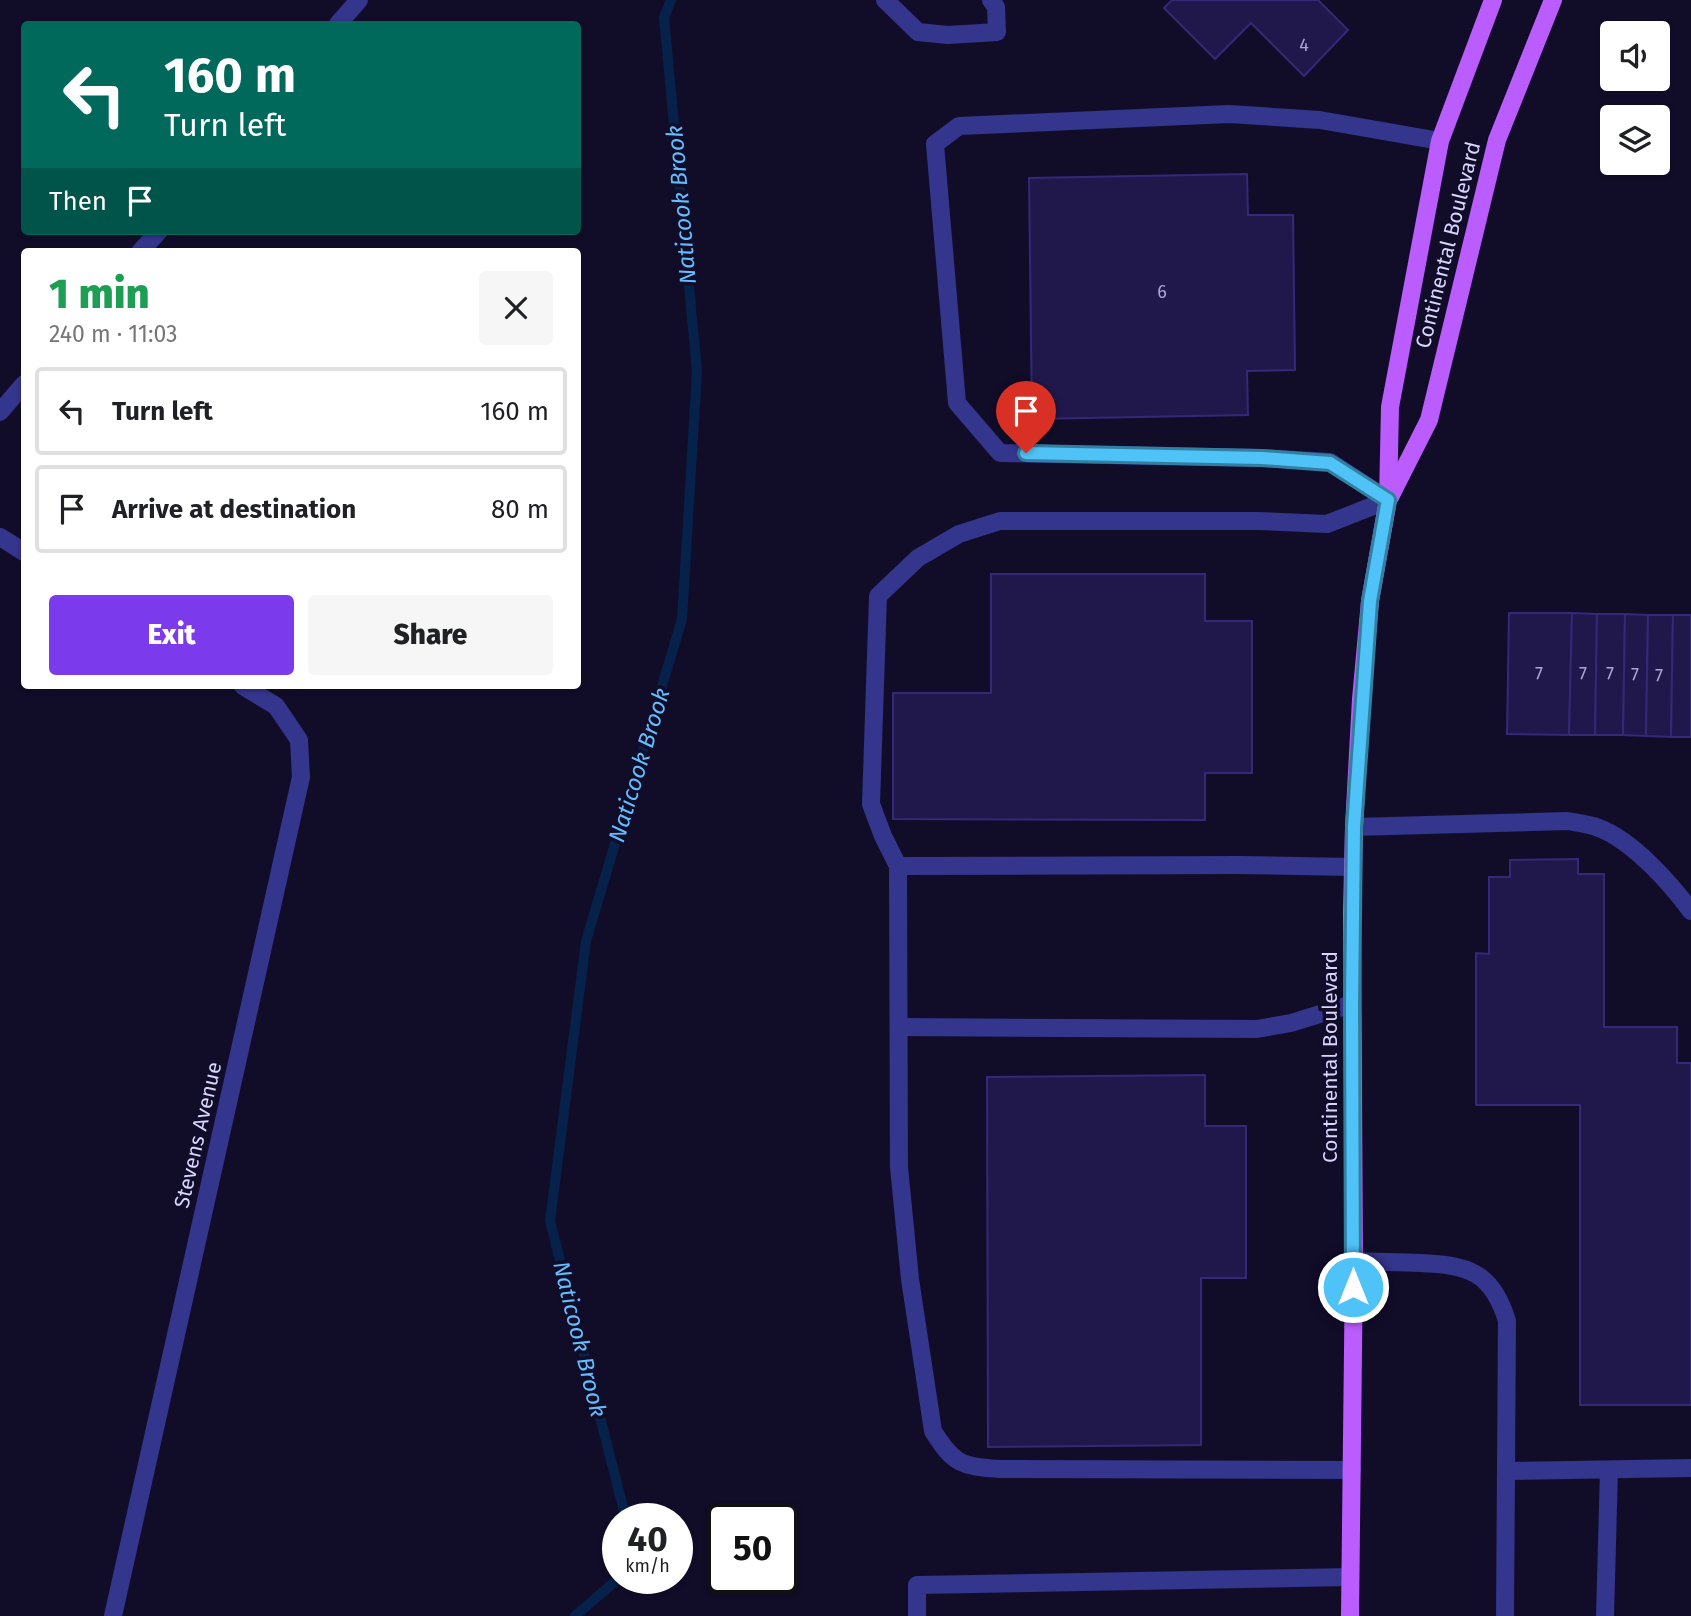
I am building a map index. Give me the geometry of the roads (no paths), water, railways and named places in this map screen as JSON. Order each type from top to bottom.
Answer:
[{"type":"main road","name":"Continental Boulevard","points":[[1350,1616],[1354,1261],[1353,867],[1370,601],[1388,500],[1390,407],[1440,141],[1493,0]]},
{"type":"main road","name":"Continental Boulevard","points":[[1388,500],[1429,420],[1497,140],[1553,0]]},
{"type":"street","points":[[341,21],[359,0]]},
{"type":"street","points":[[885,0],[918,32],[948,35],[997,32],[996,7],[991,0]]},
{"type":"street","points":[[1388,500],[1330,463],[1262,458],[1000,453],[957,403],[935,144],[959,126],[1229,114],[1320,120],[1440,141]]},
{"type":"street","points":[[0,412],[21,388]]},
{"type":"street","points":[[1352,1470],[965,1466],[945,1451],[933,1431],[910,1279],[899,1167],[898,866],[871,804],[878,596],[918,558],[959,534],[1000,521],[1258,521],[1327,524],[1388,500]]},
{"type":"street","points":[[0,537],[21,550]]},
{"type":"street","name":"Stevens Avenue","points":[[113,1616],[302,777],[299,740],[276,706],[248,689]]},
{"type":"street","points":[[1354,827],[1567,821],[1599,827],[1623,841],[1644,860],[1691,911]]},
{"type":"street","points":[[898,866],[1353,867]]},
{"type":"street","points":[[900,1027],[1258,1029],[1291,1023],[1352,1004]]},
{"type":"street","points":[[1354,1261],[1453,1265],[1472,1272],[1489,1284],[1501,1301],[1507,1321],[1505,1616]]},
{"type":"street","points":[[1506,1471],[1691,1468]]},
{"type":"street","points":[[1605,1616],[1609,1470]]},
{"type":"street","points":[[917,1616],[917,1585],[1350,1577]]},
{"type":"waterway","name":"Naticook Brook","points":[[622,1503],[550,1221],[586,941],[682,619],[697,372],[664,17],[671,0]]},
{"type":"waterway","name":"Naticook Brook","points":[[575,1616],[602,1593]]}]
